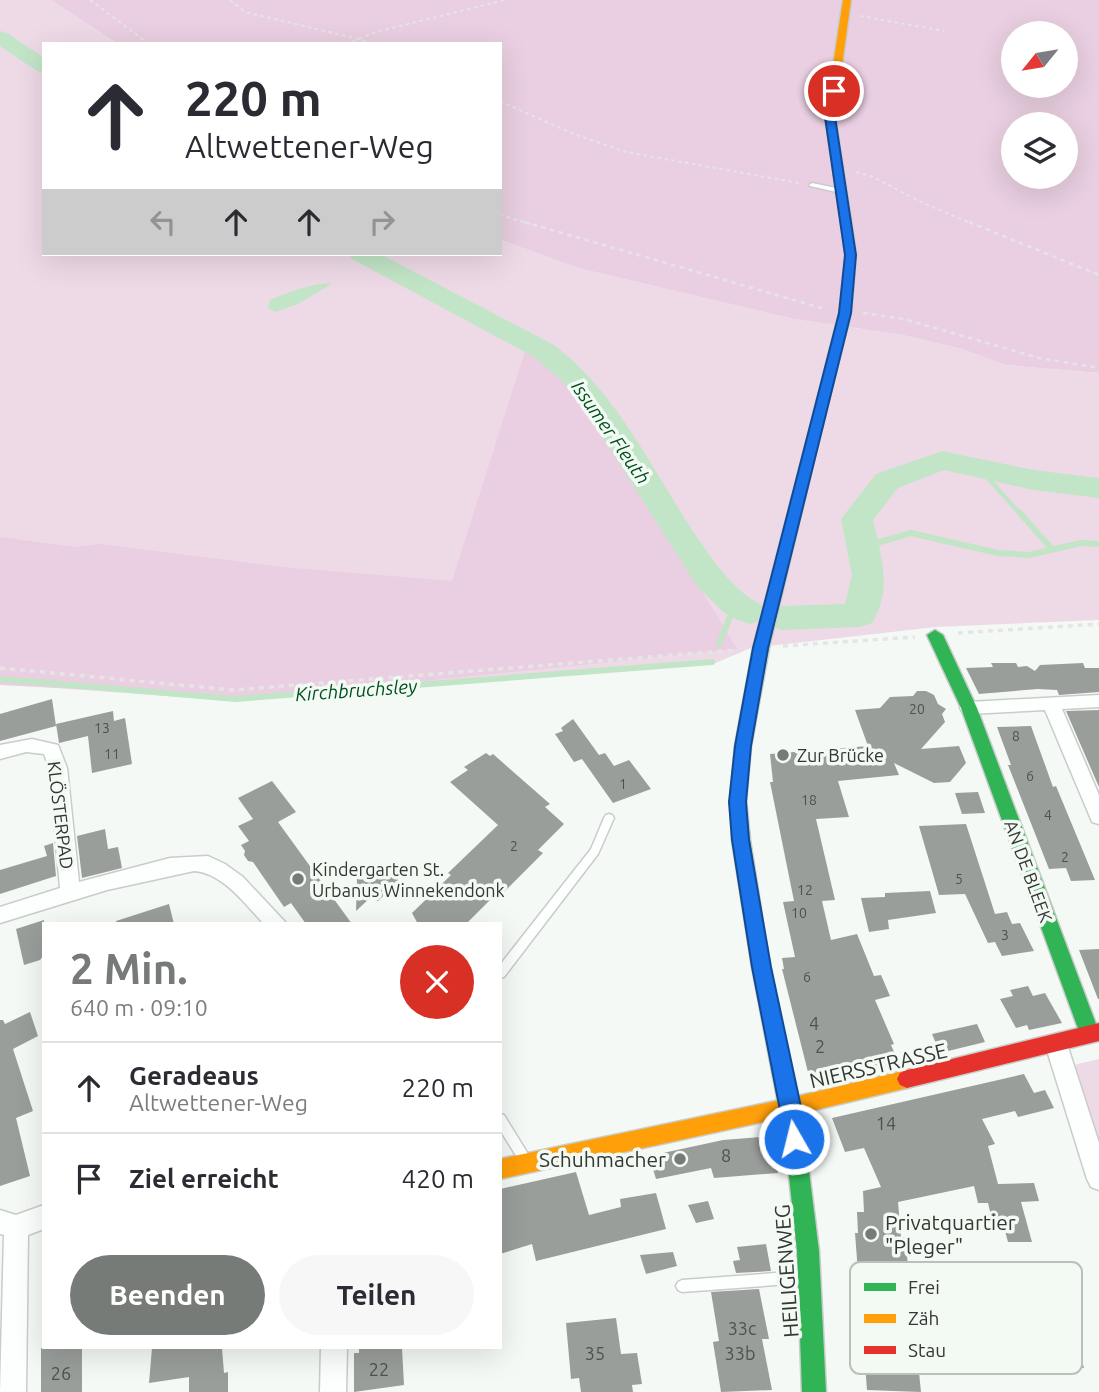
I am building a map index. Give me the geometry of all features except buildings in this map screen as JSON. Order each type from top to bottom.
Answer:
[{"type":"street","name":"HEILIGENWEG","points":[[814,1392],[809,1277],[790,1107],[761,967],[741,840],[738,802],[743,746],[761,648],[840,312],[850,255],[830,117],[846,6]]},
{"type":"street","name":"AN DE BLEEK","points":[[935,635],[969,708],[1095,1033]]},
{"type":"street","points":[[969,708],[1099,701]]},
{"type":"street","points":[[1051,704],[1099,817]]},
{"type":"street","name":"KLÖSTERPAD","points":[[0,752],[41,744],[52,750],[58,768],[70,892]]},
{"type":"street","name":"KLÖSTERPAD","points":[[0,915],[70,892],[166,867],[205,862],[228,876],[275,922]]},
{"type":"street","name":"NIERSSTRASSE","points":[[502,1168],[790,1107],[1095,1033]]},
{"type":"street","points":[[1056,1044],[1099,1180]]},
{"type":"street","points":[[13,1392],[8,1225],[42,1217]]},
{"type":"street","points":[[333,1392],[334,1349]]},
{"type":"lane","points":[[812,185],[841,191]]},
{"type":"lane","points":[[502,971],[595,851],[609,818]]},
{"type":"lane","points":[[502,1122],[527,1162]]},
{"type":"lane","points":[[682,1286],[809,1277]]},
{"type":"path","points":[[90,0],[146,42]]},
{"type":"path","points":[[230,0],[245,12],[366,42]]},
{"type":"path","points":[[351,42],[505,0]]},
{"type":"path","points":[[846,6],[944,31]]},
{"type":"path","points":[[502,102],[571,133],[626,152],[812,185]]},
{"type":"path","points":[[838,171],[871,176],[923,203],[1099,275]]},
{"type":"path","points":[[502,216],[840,312],[907,318],[1053,363],[1099,368]]},
{"type":"path","points":[[0,668],[233,690],[761,648]]},
{"type":"shaded area","points":[[0,0],[51,0],[115,42],[42,42],[42,256],[502,256],[502,240],[578,268],[794,319],[903,335],[962,349],[1005,365],[1099,373],[1099,620],[936,627],[751,648],[713,664],[237,701],[0,684]]},
{"type":"shaded area","points":[[51,0],[1099,0],[1099,373],[1005,365],[962,349],[903,335],[794,319],[578,268],[502,240],[502,42],[115,42]]},
{"type":"shaded area","points":[[333,283],[298,304],[275,312],[268,308],[270,300],[285,294],[308,286]]},
{"type":"shaded area","points":[[537,347],[570,372],[737,649],[259,698],[0,685],[0,537],[76,547],[100,544],[282,567],[452,581],[526,348]]},
{"type":"shaded area","points":[[1099,1059],[1099,1148],[1074,1065]]},
{"type":"waterway","name":"Issumer Fleuth","points":[[0,37],[42,66]]},
{"type":"waterway","name":"Issumer Fleuth","points":[[365,256],[544,351],[564,367],[592,398],[709,578],[735,604],[750,612]]},
{"type":"waterway","name":"Issumer Fleuth","points":[[782,618],[860,615],[869,575],[857,519],[887,481],[942,460],[1034,480],[1099,488]]},
{"type":"waterway","name":"Issumer Fleuth","points":[[979,468],[1021,515]]},
{"type":"waterway","name":"Issumer Fleuth","points":[[1020,513],[1051,548]]},
{"type":"waterway","name":"Issumer Fleuth","points":[[863,547],[911,533],[998,553],[1029,555],[1081,543],[1099,544]]},
{"type":"waterway","name":"Kirchbruchsley","points":[[719,644],[735,604]]},
{"type":"waterway","name":"Kirchbruchsley","points":[[0,679],[236,699],[712,662]]},
{"type":"traffic: fast","points":[[812,443],[761,648],[743,746],[738,801],[741,840],[761,967],[795,1139],[808,1251],[814,1392]]},
{"type":"traffic: fast","points":[[935,635],[969,708],[1090,1034]]},
{"type":"traffic: slow","points":[[846,220],[830,117],[847,0]]},
{"type":"traffic: slow","points":[[502,1169],[907,1079]]},
{"type":"traffic: jam","points":[[812,443],[845,313],[851,255],[846,220]]},
{"type":"traffic: jam","points":[[907,1079],[1099,1032]]},
{"type":"place","name":"Zur Brücke","points":[[783,755]]},
{"type":"place","name":"Kindergarten St. Urbanus Winnekendonk","points":[[298,879]]},
{"type":"place","name":"Schuhmacher","points":[[680,1159]]},
{"type":"place","name":"Privatquartier \"Pleger\"","points":[[871,1234]]},
{"type":"route","points":[[794,1139],[790,1107],[761,967],[741,840],[738,802],[743,746],[761,648],[845,313],[850,255],[830,117],[834,91]]}]
